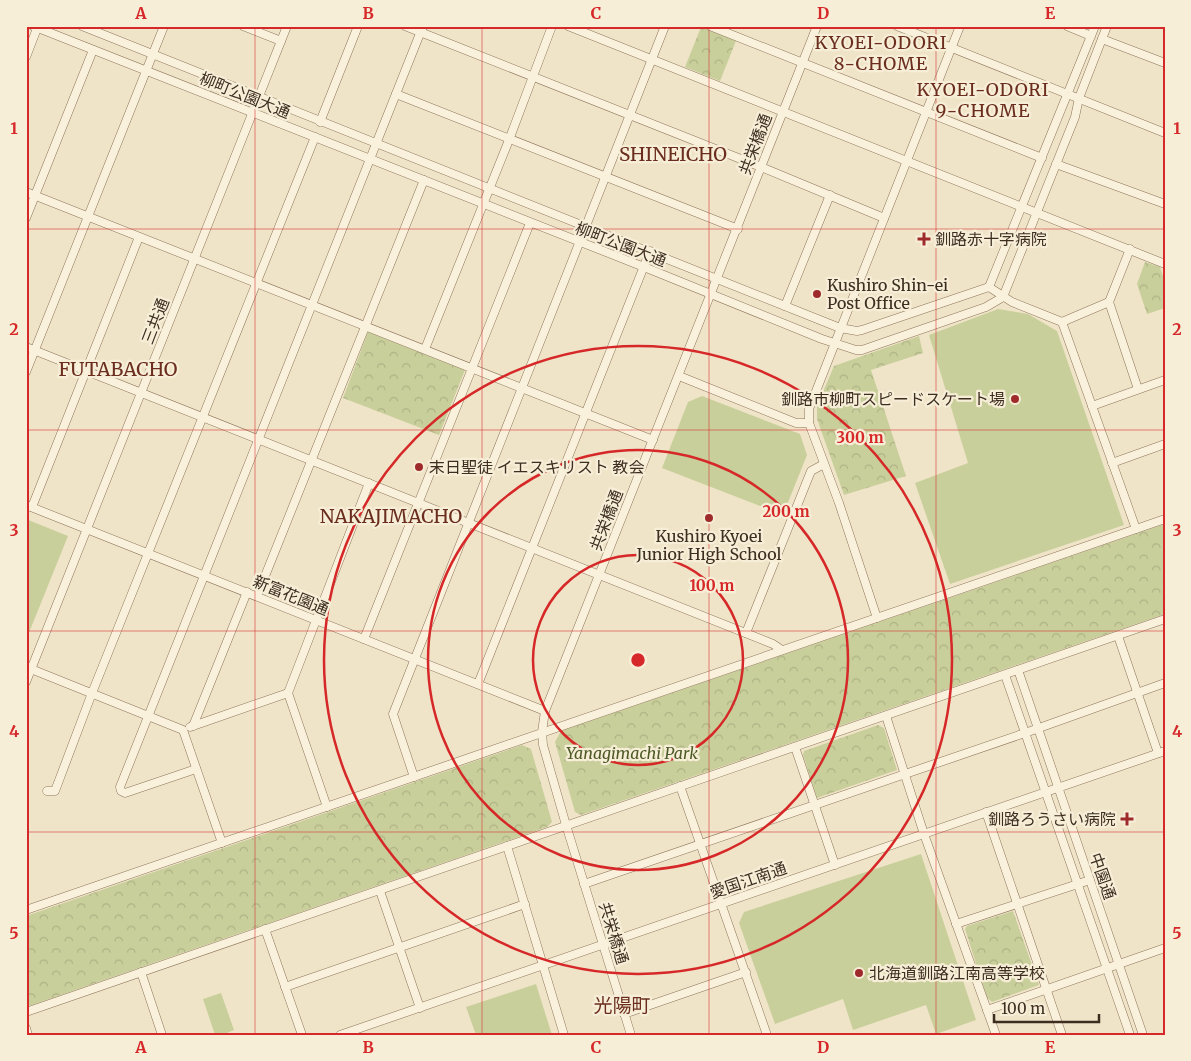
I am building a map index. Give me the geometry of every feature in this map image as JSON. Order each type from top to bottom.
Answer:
[{"type":"street","name":"柳町公園大通","points":[[82,26],[840,328],[862,330],[989,287]]},
{"type":"street","points":[[26,372],[164,26]]},
{"type":"street","points":[[243,26],[281,41]]},
{"type":"street","name":"三共通","points":[[26,682],[29,668],[142,393],[287,26]]},
{"type":"street","points":[[320,122],[358,26]]},
{"type":"street","points":[[405,26],[422,29],[532,77],[761,167],[884,218]]},
{"type":"street","points":[[425,349],[509,140],[552,26]]},
{"type":"street","points":[[568,26],[1022,208],[1164,262]]},
{"type":"street","points":[[414,777],[393,714],[665,26]]},
{"type":"street","points":[[710,26],[1042,158]]},
{"type":"street","name":"共栄橋通","points":[[631,1035],[543,745],[542,732],[545,711],[817,26]]},
{"type":"street","points":[[897,26],[1165,132]]},
{"type":"street","points":[[877,618],[809,423],[809,409],[960,26]]},
{"type":"street","points":[[1067,26],[1091,36]]},
{"type":"street","points":[[1095,26],[989,287],[1003,297],[1062,322],[1109,302]]},
{"type":"street","points":[[1003,297],[1075,118],[1079,98],[1107,26]]},
{"type":"street","name":"柳町公園大通","points":[[36,27],[834,344],[862,350],[986,307],[1003,297]]},
{"type":"street","points":[[26,57],[36,27]]},
{"type":"street","points":[[196,769],[124,793],[120,787],[422,29]]},
{"type":"street","points":[[1102,39],[1165,64]]},
{"type":"street","points":[[26,218],[93,50]]},
{"type":"street","points":[[396,94],[738,229]]},
{"type":"street","points":[[47,791],[55,791],[147,553],[314,137]]},
{"type":"street","points":[[1056,164],[1165,204]]},
{"type":"street","points":[[257,596],[424,180]]},
{"type":"street","points":[[26,192],[313,304],[652,440]]},
{"type":"street","points":[[784,306],[830,195]]},
{"type":"street","points":[[364,639],[530,223]]},
{"type":"street","points":[[29,506],[139,236]]},
{"type":"street","points":[[1130,249],[1109,302],[1138,389]]},
{"type":"street","points":[[478,684],[650,251]]},
{"type":"street","points":[[1062,322],[1136,529]]},
{"type":"street","points":[[26,347],[746,633],[773,644],[782,650]]},
{"type":"street","points":[[679,376],[796,423],[809,423]]},
{"type":"street","points":[[1092,406],[1165,380]]},
{"type":"street","points":[[1112,462],[1165,444]]},
{"type":"street","points":[[746,633],[811,471],[824,464]]},
{"type":"street","points":[[327,807],[288,693],[370,483]]},
{"type":"street","name":"新富花園通","points":[[29,506],[545,711]]},
{"type":"street","points":[[26,910],[1165,519]]},
{"type":"street","points":[[193,726],[247,592]]},
{"type":"street","points":[[26,1012],[1165,619]]},
{"type":"street","points":[[1118,636],[1137,692],[1161,752]]},
{"type":"street","points":[[29,668],[183,730],[288,693]]},
{"type":"street","name":"中園通","points":[[1018,670],[1143,1035]]},
{"type":"street","name":"中園通","points":[[1005,675],[1130,1035]]},
{"type":"street","points":[[584,884],[1165,683]]},
{"type":"street","points":[[886,716],[924,834],[996,1035]]},
{"type":"street","points":[[183,730],[222,843]]},
{"type":"street","points":[[795,747],[835,865]]},
{"type":"street","name":"愛国江南通","points":[[340,1035],[1161,752]]},
{"type":"street","points":[[680,786],[766,1034]]},
{"type":"street","points":[[986,812],[1062,1035]]},
{"type":"street","points":[[507,846],[564,1035]]},
{"type":"street","points":[[956,924],[1090,880]]},
{"type":"street","points":[[380,891],[420,1008]]},
{"type":"street","points":[[285,987],[525,904]]},
{"type":"street","points":[[265,929],[302,1035]]},
{"type":"street","points":[[987,1010],[1165,948]]},
{"type":"street","points":[[141,972],[162,1035]]},
{"type":"street","points":[[624,1014],[746,972]]},
{"type":"street","points":[[26,1028],[28,1035]]},
{"type":"green space","points":[[701,27],[736,41],[720,81],[685,67]]},
{"type":"green space","points":[[1145,262],[1160,267],[1165,282],[1165,308],[1147,314],[1137,284]]},
{"type":"green space","name":"釧路市柳町スピードスケート場","points":[[998,309],[1028,314],[1057,331],[1124,525],[950,584],[915,483],[968,463],[929,335]]},
{"type":"green space","points":[[368,332],[465,370],[439,435],[343,398]]},
{"type":"green space","points":[[919,336],[923,353],[871,370],[906,476],[844,495],[817,419],[817,406],[834,366]]},
{"type":"green space","points":[[702,396],[800,434],[807,455],[783,515],[662,468],[688,402]]},
{"type":"green space","points":[[26,519],[68,536],[26,640]]},
{"type":"green space","name":"Yanagimachi Park","points":[[1165,524],[1165,614],[581,815],[575,812],[555,742],[561,731]]},
{"type":"green space","points":[[878,725],[884,728],[897,770],[817,798],[803,755],[804,751]]},
{"type":"green space","name":"Yanagimachi Park","points":[[522,745],[531,749],[552,822],[547,827],[26,1007],[26,916]]},
{"type":"green space","name":"北海道釧路江南高等学校","points":[[921,854],[976,1020],[936,1034],[926,1005],[853,1030],[843,999],[775,1024],[739,923],[744,912]]},
{"type":"green space","points":[[1013,911],[1039,985],[992,1002],[987,998],[965,929],[967,926]]},
{"type":"green space","points":[[536,984],[552,1035],[476,1035],[466,1007]]},
{"type":"green space","points":[[221,993],[234,1030],[222,1035],[215,1035],[203,999]]},
{"type":"place","name":"釧路赤十字病院","points":[[924,239]]},
{"type":"place","name":"Kushiro Shin-ei Post Office","points":[[817,294]]},
{"type":"place","name":"釧路市柳町スピードスケート場","points":[[1015,399]]},
{"type":"place","name":"末日聖徒 イエスキリスト 教会","points":[[419,467]]},
{"type":"place","name":"Kushiro Kyoei Junior High School","points":[[709,518]]},
{"type":"place","name":"釧路ろうさい病院","points":[[1127,819]]},
{"type":"place","name":"北海道釧路江南高等学校","points":[[859,973]]},
{"type":"district","name":"KYOEI-ODORI 8-CHOME","points":[[881,52]]},
{"type":"district","name":"KYOEI-ODORI 9-CHOME","points":[[983,99]]},
{"type":"district","name":"SHINEICHO","points":[[673,154]]},
{"type":"district","name":"FUTABACHO","points":[[118,369]]},
{"type":"district","name":"NAKAJIMACHO","points":[[391,516]]},
{"type":"district","name":"光陽町","points":[[622,1005]]}]
